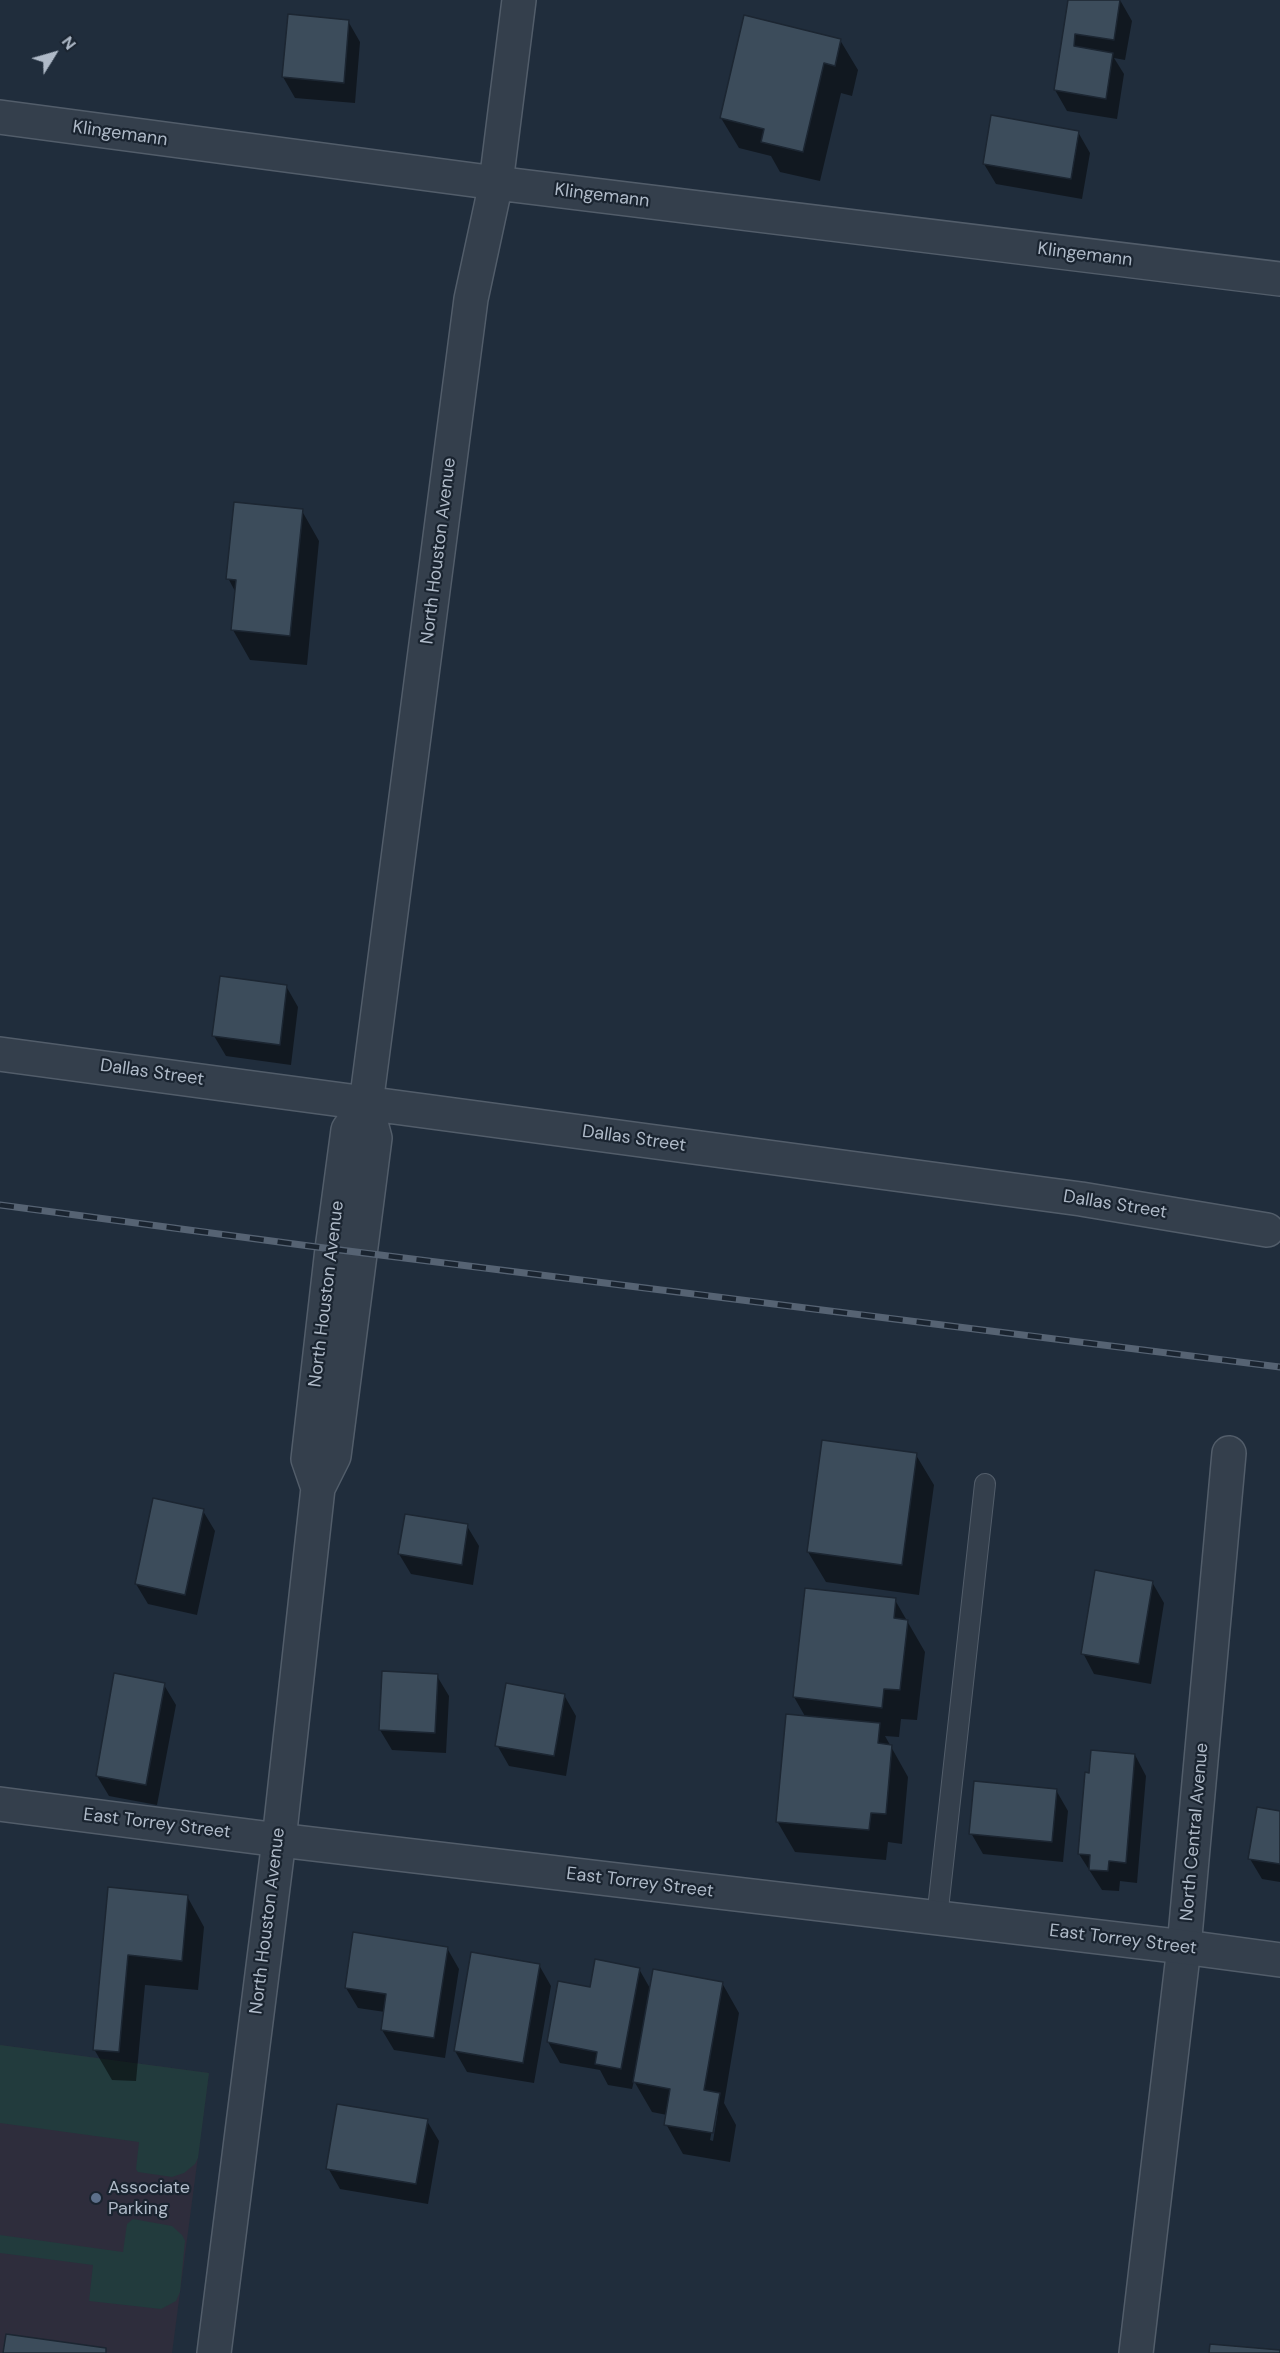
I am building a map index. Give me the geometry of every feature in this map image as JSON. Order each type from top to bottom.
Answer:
[{"type":"street","name":"North Houston Avenue","points":[[214,2353],[279,1840],[318,1488],[308,1459],[334,1237],[348,1130],[366,1104],[471,299],[496,183],[519,0]]},
{"type":"street","name":"Klingemann","points":[[0,117],[496,183],[1280,279]]},
{"type":"street","name":"Dallas Street","points":[[0,1054],[1081,1199],[1267,1230]]},
{"type":"street","name":"North Central Avenue","points":[[1136,2353],[1184,1947],[1229,1453]]},
{"type":"street","name":"East Torrey Street","points":[[0,1804],[279,1840],[1280,1960]]},
{"type":"lane","points":[[937,1918],[985,1484]]},
{"type":"shaded area","points":[[0,2045],[209,2073],[172,2353],[0,2353]]},
{"type":"green space","points":[[0,2045],[209,2073],[198,2158],[195,2164],[184,2173],[172,2177],[138,2172],[136,2169],[139,2142],[0,2123]]},
{"type":"green space","points":[[133,2219],[172,2226],[185,2241],[180,2292],[176,2301],[161,2309],[89,2301],[93,2265],[0,2253],[0,2235],[123,2252],[127,2224]]},
{"type":"building","points":[[1068,0],[1120,0],[1114,40],[1075,34],[1074,46],[1113,53],[1106,99],[1054,90]]},
{"type":"building","points":[[288,14],[349,20],[344,83],[282,77]]},
{"type":"building","points":[[744,15],[841,39],[835,66],[824,63],[803,152],[761,142],[764,129],[720,118]]},
{"type":"building","points":[[991,115],[1079,131],[1071,179],[983,164]]},
{"type":"building","points":[[234,502],[303,509],[290,636],[231,630],[236,580],[226,579]]},
{"type":"building","points":[[220,976],[287,985],[280,1045],[212,1036]]},
{"type":"building","points":[[822,1440],[917,1453],[902,1565],[807,1552]]},
{"type":"building","points":[[153,1498],[204,1509],[185,1595],[135,1584]]},
{"type":"building","points":[[405,1514],[468,1524],[462,1565],[398,1554]]},
{"type":"building","points":[[1095,1570],[1153,1581],[1139,1664],[1081,1654]]},
{"type":"building","points":[[805,1588],[896,1598],[894,1618],[908,1620],[900,1690],[884,1689],[882,1708],[793,1697]]},
{"type":"building","points":[[382,1671],[438,1674],[435,1733],[379,1730]]},
{"type":"building","points":[[114,1673],[165,1683],[146,1785],[96,1776]]},
{"type":"building","points":[[506,1683],[565,1694],[554,1756],[495,1746]]},
{"type":"building","points":[[786,1714],[880,1723],[878,1743],[892,1745],[886,1814],[871,1813],[869,1830],[776,1822]]},
{"type":"building","points":[[1091,1750],[1135,1754],[1126,1863],[1109,1861],[1108,1871],[1089,1870],[1090,1855],[1078,1854],[1085,1772],[1089,1773]]},
{"type":"building","points":[[974,1781],[1057,1789],[1052,1842],[969,1834]]},
{"type":"building","points":[[1257,1807],[1280,1811],[1280,1864],[1248,1859]]},
{"type":"building","points":[[108,1887],[188,1895],[182,1961],[128,1955],[119,2052],[93,2050]]},
{"type":"building","points":[[353,1932],[448,1947],[434,2038],[381,2030],[386,1994],[345,1988]]},
{"type":"building","points":[[471,1952],[540,1964],[523,2063],[454,2051]]},
{"type":"building","points":[[595,1959],[640,1968],[621,2069],[595,2064],[597,2052],[547,2042],[558,1981],[590,1987]]},
{"type":"building","points":[[653,1969],[723,1982],[704,2090],[720,2093],[713,2133],[664,2125],[670,2089],[633,2082]]},
{"type":"building","points":[[337,2104],[428,2119],[416,2184],[326,2169]]},
{"type":"building","points":[[6,2334],[106,2348],[106,2353],[3,2353]]},
{"type":"building","points":[[1210,2344],[1280,2350],[1280,2353],[1209,2353]]},
{"type":"railway","points":[[0,1205],[332,1249],[1280,1367]]},
{"type":"place","name":"Associate Parking","points":[[96,2198]]}]
